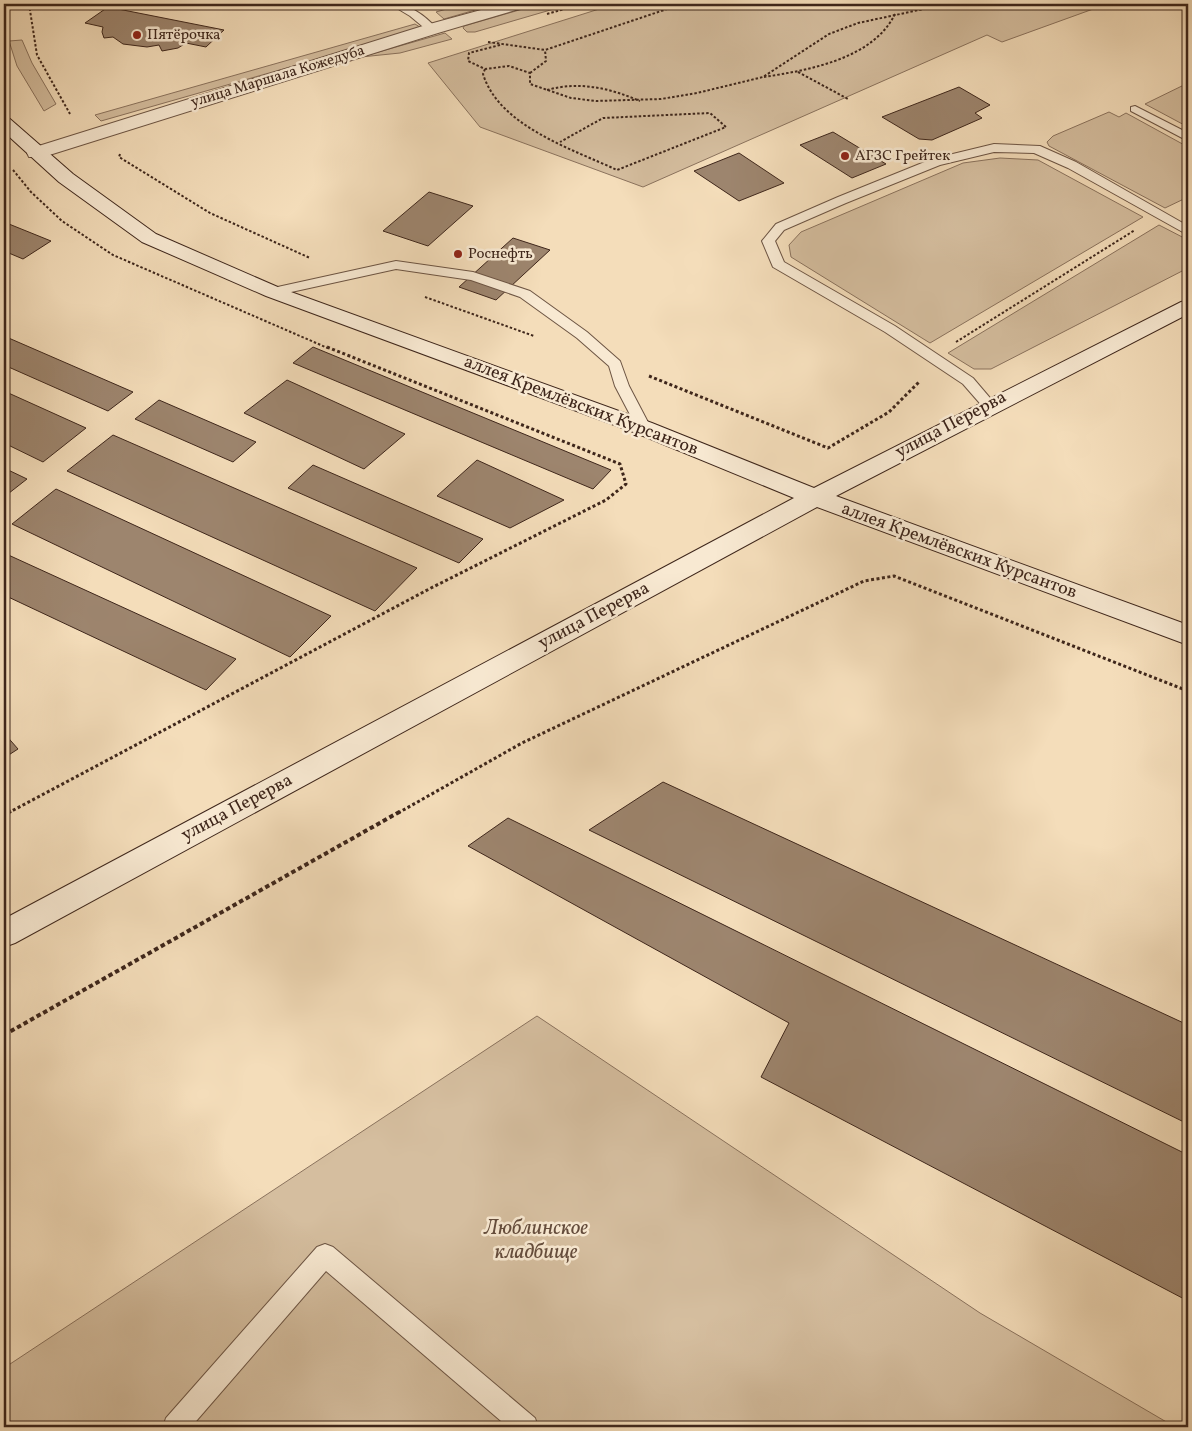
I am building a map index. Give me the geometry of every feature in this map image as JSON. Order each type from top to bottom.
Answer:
[{"type":"street","name":"улица Маршала Кожедуба","points":[[36,153],[432,29],[520,4]]},
{"type":"street","name":"аллея Кремлёвских Курсантов","points":[[4,123],[66,178],[149,238],[273,292],[644,428],[814,497],[1188,636]]},
{"type":"street","name":"улица Перерва","points":[[4,934],[814,497],[990,405],[1188,306]]},
{"type":"lane","points":[[395,4],[414,14],[432,29]]},
{"type":"lane","points":[[1135,109],[1188,138]]},
{"type":"lane","points":[[990,405],[968,381],[890,329],[778,264],[768,241],[780,227],[842,200],[936,162],[994,148],[1036,149],[1072,165],[1188,231]]},
{"type":"lane","points":[[273,292],[396,265],[473,276],[525,294],[582,336],[615,364],[622,386],[644,428]]},
{"type":"lane","points":[[175,1427],[325,1255],[526,1427]]},
{"type":"path","points":[[29,4],[37,55],[73,119]]},
{"type":"path","points":[[481,41],[500,45],[522,45],[544,50],[682,4]]},
{"type":"path","points":[[704,4],[723,6],[780,4]]},
{"type":"path","points":[[763,77],[829,34],[858,23],[947,4]]},
{"type":"path","points":[[530,73],[530,84],[571,98],[596,101],[640,101],[688,94],[763,77],[798,72],[841,57],[864,47],[888,29],[893,22],[895,14]]},
{"type":"path","points":[[500,45],[469,53],[467,56],[468,61],[485,69],[509,66],[530,73]]},
{"type":"path","points":[[530,73],[546,62],[544,50]]},
{"type":"path","points":[[485,69],[482,74],[492,96],[519,121],[560,142],[617,170],[726,127],[710,113],[603,118],[560,142]]},
{"type":"path","points":[[798,72],[848,99]]},
{"type":"path","points":[[547,90],[584,84],[614,90],[640,101]]},
{"type":"path","points":[[120,157],[210,213],[317,261],[356,273]]},
{"type":"path","points":[[4,815],[431,588],[606,500],[626,484],[620,464],[301,337],[113,255],[62,222],[31,192],[9,165]]},
{"type":"path","points":[[615,364],[656,378],[828,448],[875,424],[903,400],[931,367],[932,357],[1159,215]]},
{"type":"path","points":[[424,297],[542,339]]},
{"type":"path","points":[[4,1035],[522,743],[864,581],[894,576],[1188,691]]},
{"type":"green space","points":[[464,4],[496,4],[444,19],[436,12]]},
{"type":"green space","points":[[540,4],[571,4],[475,32],[467,32],[463,28],[464,26]]},
{"type":"green space","points":[[615,4],[1107,4],[1002,42],[987,35],[643,187],[480,127],[428,63]]},
{"type":"green space","points":[[415,24],[423,29],[101,121],[95,115]]},
{"type":"green space","points":[[445,33],[452,39],[400,53],[361,57]]},
{"type":"green space","points":[[22,40],[32,63],[56,104],[44,111],[17,66],[9,41]]},
{"type":"green space","points":[[1188,83],[1188,127],[1145,104]]},
{"type":"green space","points":[[1109,112],[1119,117],[1126,113],[1188,147],[1188,197],[1165,208],[1049,146],[1047,142],[1053,136]]},
{"type":"green space","points":[[1000,158],[1038,160],[1143,217],[930,343],[791,257],[789,245],[801,232],[963,163]]},
{"type":"green space","points":[[1159,225],[1188,240],[1188,268],[991,369],[974,369],[948,353]]},
{"type":"green space","name":"Люблинское кладбище","points":[[537,1016],[980,1313],[1175,1427],[4,1427],[4,1368]]},
{"type":"building","points":[[108,7],[224,30],[206,47],[186,43],[178,48],[162,51],[159,45],[147,47],[123,44],[113,37],[104,38],[103,27],[85,23]]},
{"type":"building","points":[[959,87],[990,105],[975,113],[982,118],[932,140],[919,139],[882,117]]},
{"type":"building","points":[[833,132],[886,164],[852,178],[800,145]]},
{"type":"building","points":[[739,153],[784,183],[739,201],[694,171]]},
{"type":"building","points":[[429,192],[473,206],[428,246],[383,231]]},
{"type":"building","points":[[4,222],[51,241],[23,259],[4,251]]},
{"type":"building","points":[[513,238],[550,250],[496,300],[459,287]]},
{"type":"building","points":[[4,336],[133,392],[108,411],[4,365]]},
{"type":"building","points":[[313,347],[611,470],[593,489],[293,363]]},
{"type":"building","points":[[287,380],[405,434],[364,469],[244,413]]},
{"type":"building","points":[[4,391],[86,428],[43,462],[4,443]]},
{"type":"building","points":[[159,400],[256,442],[233,462],[135,419]]},
{"type":"building","points":[[113,435],[417,568],[375,611],[67,471]]},
{"type":"building","points":[[477,460],[564,500],[510,528],[437,496]]},
{"type":"building","points":[[313,465],[483,539],[459,563],[288,488]]},
{"type":"building","points":[[4,468],[27,479],[4,497]]},
{"type":"building","points":[[56,489],[331,616],[290,657],[12,524]]},
{"type":"building","points":[[4,553],[236,659],[206,690],[4,595]]},
{"type":"building","points":[[4,733],[18,749],[4,758]]},
{"type":"building","points":[[663,782],[1188,1025],[1188,1124],[589,830]]},
{"type":"building","points":[[508,818],[1188,1155],[1188,1301],[761,1077],[789,1023],[468,846]]},
{"type":"place","name":"Пятёрочка","points":[[137,35]]},
{"type":"place","name":"АГЗС Грейтек","points":[[845,156]]},
{"type":"place","name":"Роснефть","points":[[458,254]]}]
